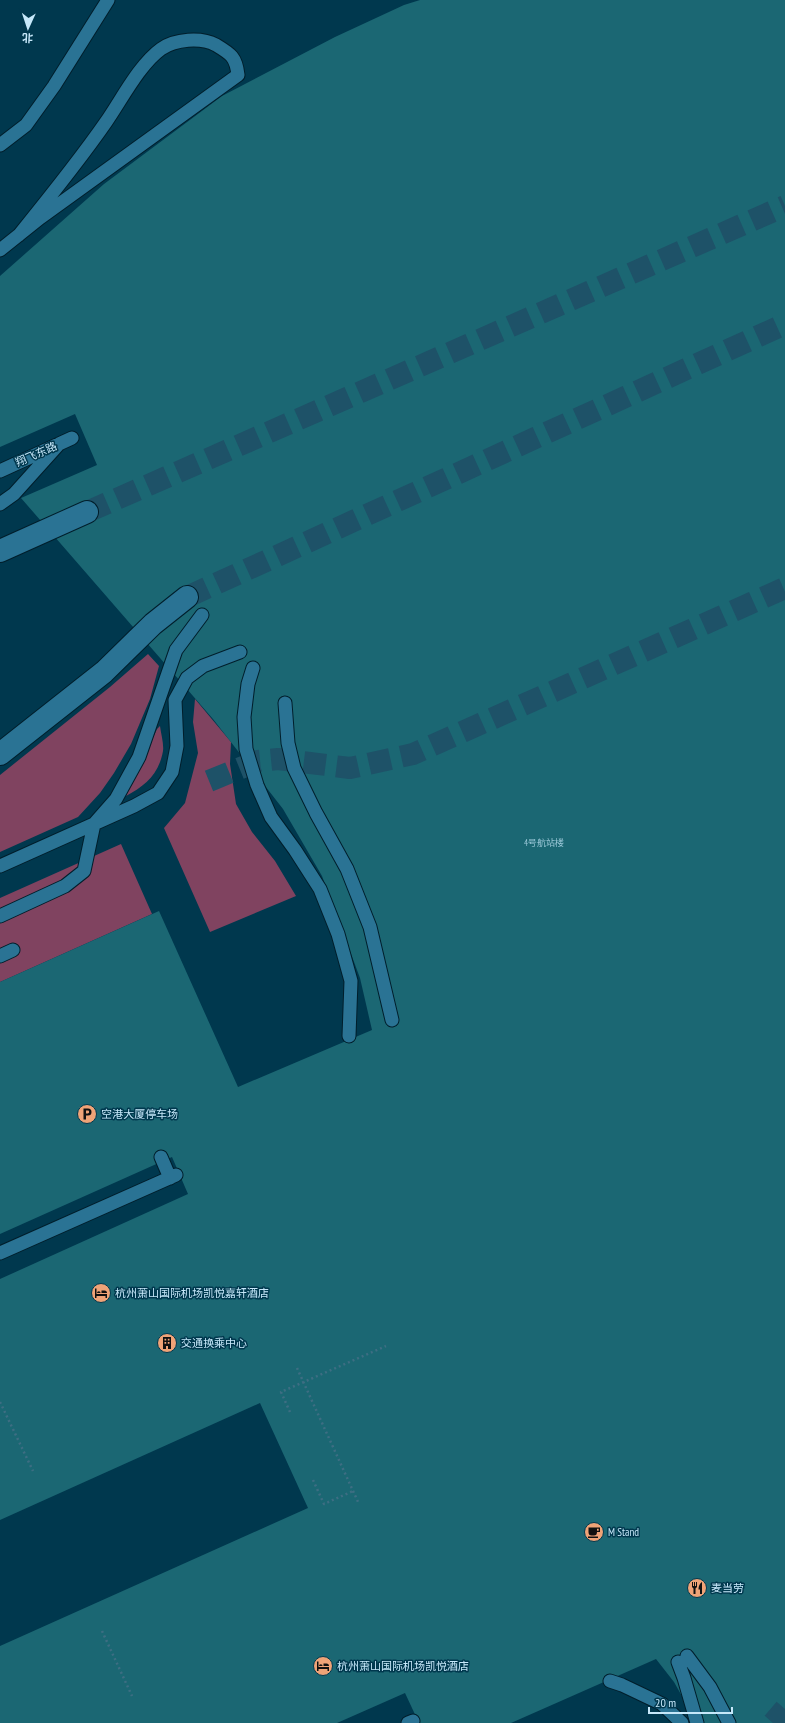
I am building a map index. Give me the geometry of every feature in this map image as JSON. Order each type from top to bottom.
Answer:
[{"type":"street","points":[[0,551],[87,512]]},
{"type":"street","points":[[0,754],[104,672],[153,624],[187,597]]},
{"type":"lane","points":[[0,145],[26,125],[54,86],[108,0]]},
{"type":"lane","points":[[0,250],[19,234],[238,75],[236,63],[229,53],[209,42],[187,39],[162,49],[138,74],[106,122],[19,234]]},
{"type":"lane","name":"翔飞东路","points":[[0,471],[72,438]]},
{"type":"lane","points":[[0,504],[14,494],[59,444]]},
{"type":"lane","points":[[0,916],[65,886],[84,871],[94,824],[116,799],[139,757],[176,650],[202,615]]},
{"type":"lane","points":[[0,866],[134,806],[158,793],[172,772],[177,746],[175,700],[187,678],[203,666],[240,652]]},
{"type":"lane","points":[[253,668],[248,684],[244,717],[246,749],[256,786],[271,817],[295,850],[320,889],[338,934],[351,981],[349,1036]]},
{"type":"lane","points":[[285,703],[288,743],[294,768],[316,813],[347,870],[370,927],[392,1020]]},
{"type":"lane","points":[[0,956],[13,950]]},
{"type":"lane","points":[[0,1253],[173,1176],[161,1157]]},
{"type":"lane","points":[[697,1723],[684,1678],[682,1659],[710,1687],[729,1723]]},
{"type":"lane","points":[[610,1681],[662,1704],[682,1723]]},
{"type":"path","points":[[290,1412],[281,1392],[386,1346]]},
{"type":"path","points":[[297,1368],[358,1504]]},
{"type":"path","points":[[0,1402],[33,1471]]},
{"type":"path","points":[[313,1480],[324,1504],[353,1491]]},
{"type":"path","points":[[102,1631],[132,1696]]},
{"type":"shaded area","points":[[148,654],[159,666],[150,699],[131,744],[100,793],[78,817],[0,852],[0,775],[110,687]]},
{"type":"shaded area","points":[[195,699],[231,742],[230,764],[236,804],[252,832],[275,861],[296,896],[210,932],[164,828],[185,803],[198,753],[193,722]]},
{"type":"shaded area","points":[[160,726],[163,751],[155,773],[139,788],[126,796],[157,729]]},
{"type":"shaded area","points":[[121,844],[152,914],[0,982],[0,898]]},
{"type":"building","points":[[420,0],[785,0],[785,1723],[697,1723],[674,1682],[656,1659],[511,1723],[419,1723],[405,1693],[337,1723],[0,1723],[0,1646],[308,1508],[260,1403],[0,1520],[0,1279],[188,1194],[172,1157],[0,1234],[0,982],[159,911],[238,1087],[372,1030],[360,978],[322,876],[283,809],[213,719],[21,498],[97,465],[75,414],[0,447],[0,276],[104,184],[222,96],[335,37],[404,5]]},
{"type":"tunnel","points":[[87,512],[785,206]]},
{"type":"tunnel","points":[[187,597],[785,324]]},
{"type":"tunnel","points":[[209,781],[258,761],[278,759],[350,768],[413,754],[785,588]]},
{"type":"tunnel","points":[[773,1723],[785,1709]]},
{"type":"place","name":"空港大厦停车场","points":[[87,1114]]},
{"type":"place","name":"杭州萧山国际机场凯悦嘉轩酒店","points":[[101,1293]]},
{"type":"place","name":"交通换乘中心","points":[[167,1343]]},
{"type":"place","name":"M Stand","points":[[594,1532]]},
{"type":"place","name":"麦当劳","points":[[697,1588]]},
{"type":"place","name":"杭州萧山国际机场凯悦酒店","points":[[323,1666]]}]
